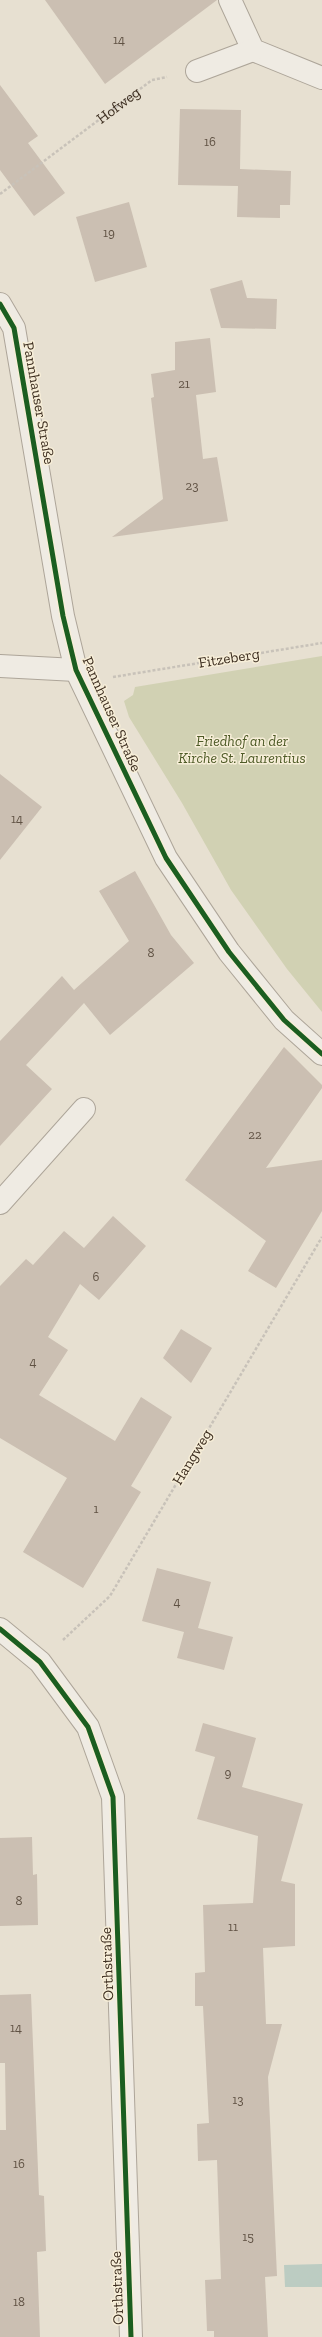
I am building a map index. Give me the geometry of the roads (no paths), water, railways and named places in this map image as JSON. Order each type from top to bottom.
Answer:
[{"type":"street","points":[[230,0],[254,50],[322,78]]},
{"type":"street","points":[[197,71],[254,50]]},
{"type":"street","name":"Pannhauser Straße","points":[[0,304],[14,328],[63,616],[76,670],[166,858],[229,952],[284,1020],[322,1054]]},
{"type":"street","points":[[0,666],[76,670]]},
{"type":"street","points":[[0,1203],[84,1109]]},
{"type":"street","name":"Orthstraße","points":[[0,1629],[40,1662],[88,1727],[113,1797],[131,2337]]},
{"type":"park label","name":"Friedhof an der Kirche St. Laurentius","points":[[242,750]]}]
